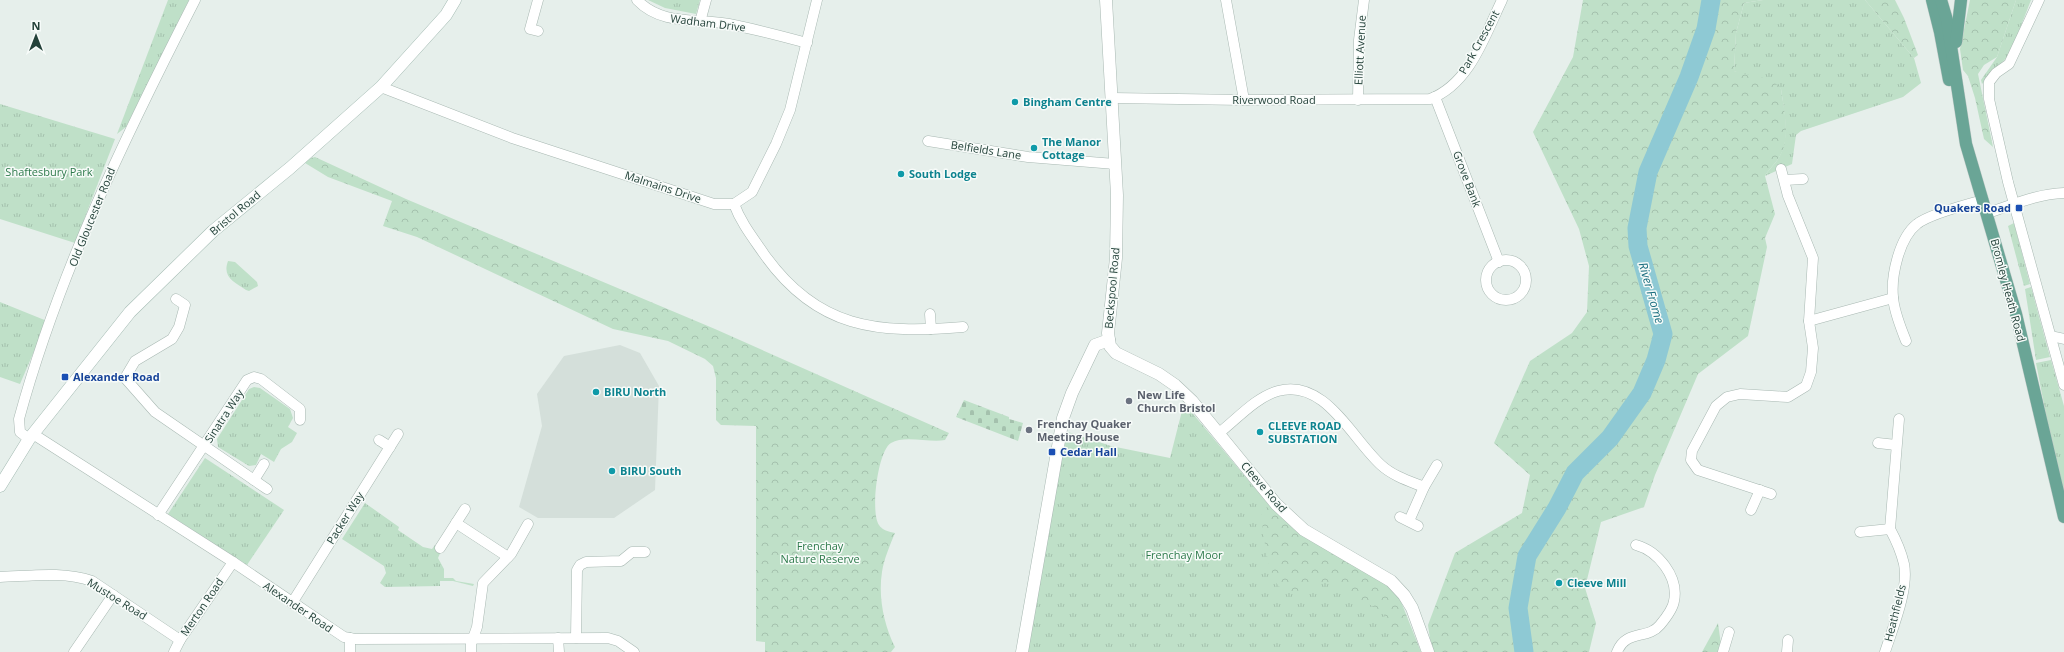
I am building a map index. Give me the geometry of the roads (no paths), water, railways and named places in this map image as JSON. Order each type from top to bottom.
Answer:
[{"type":"main road","points":[[1932,0],[1940,32],[1952,98],[1966,144]]},
{"type":"main road","name":"Bromley Heath Road","points":[[1941,0],[1947,20],[1966,144],[2016,314],[2064,517]]},
{"type":"main road","name":"Bromley Heath Road","points":[[1954,62],[1961,0]]},
{"type":"street","name":"Old Gloucester Road","points":[[31,437],[20,432],[19,419],[63,288],[104,184],[195,0]]},
{"type":"street","name":"Bristol Road","points":[[0,486],[31,437],[130,312],[170,271],[213,231],[290,168],[381,87],[446,15],[455,0]]},
{"type":"street","points":[[538,0],[530,29],[538,32]]},
{"type":"street","name":"Wadham Drive","points":[[637,0],[650,11],[663,18],[734,26],[807,43]]},
{"type":"street","points":[[700,22],[706,0]]},
{"type":"street","points":[[817,0],[790,110],[776,144],[752,192],[734,204],[741,221],[777,272],[794,290],[814,305],[836,317],[855,323],[897,330],[931,330],[963,327]]},
{"type":"street","name":"Beckspool Road","points":[[1022,652],[1062,418],[1095,345],[1108,340],[1116,258],[1117,195],[1106,0]]},
{"type":"street","points":[[1226,0],[1244,100]]},
{"type":"street","name":"Elliott Avenue","points":[[1358,100],[1359,40],[1364,0]]},
{"type":"street","name":"Park Crescent","points":[[1435,97],[1451,87],[1465,71],[1502,0]]},
{"type":"street","points":[[2040,0],[2009,64],[1996,73],[1989,82],[1989,99],[2014,205],[2064,386]]},
{"type":"street","name":"Malmains Drive","points":[[381,87],[520,140],[714,204],[734,204]]},
{"type":"street","name":"Riverwood Road","points":[[1112,98],[1418,100],[1435,97]]},
{"type":"street","name":"Grove Bank","points":[[1435,97],[1499,262]]},
{"type":"street","name":"Belfields Lane","points":[[928,141],[1028,157],[1115,164]]},
{"type":"street","points":[[1771,494],[1698,470],[1691,460],[1692,451],[1716,406],[1727,397],[1740,394],[1788,397],[1806,386],[1811,372],[1813,348],[1809,321],[1813,258],[1788,196],[1782,169]]},
{"type":"street","points":[[1785,180],[1803,179]]},
{"type":"street","points":[[1987,213],[2014,205],[2033,197],[2064,193]]},
{"type":"street","points":[[1906,341],[1893,298],[1895,265],[1904,241],[1916,224],[1983,200]]},
{"type":"street","points":[[1809,321],[1893,298]]},
{"type":"street","points":[[176,299],[185,305],[179,327],[172,339],[135,361],[125,378],[155,412],[267,489]]},
{"type":"street","points":[[930,314],[931,330]]},
{"type":"street","points":[[2051,336],[2064,339]]},
{"type":"street","name":"Cleeve Road","points":[[1108,340],[1110,346],[1116,353],[1159,374],[1175,385],[1192,401],[1276,504],[1304,530],[1391,581],[1404,595],[1412,608],[1428,652]]},
{"type":"street","name":"Sinatra Way","points":[[158,515],[247,380],[254,377],[261,379],[300,409],[300,420]]},
{"type":"street","points":[[1219,433],[1262,398],[1289,389],[1308,392],[1324,401],[1381,465],[1394,474],[1424,487]]},
{"type":"street","name":"Heathfields","points":[[1885,652],[1904,587],[1904,565],[1897,543],[1890,529],[1899,419]]},
{"type":"street","name":"Packer Way","points":[[292,603],[398,434]]},
{"type":"street","name":"Alexander Road","points":[[31,437],[233,562],[338,633],[350,638],[608,638],[618,641],[634,652]]},
{"type":"street","points":[[379,440],[390,447]]},
{"type":"street","points":[[1878,443],[1896,445]]},
{"type":"street","points":[[254,480],[264,464]]},
{"type":"street","points":[[1409,521],[1424,487],[1437,465]]},
{"type":"street","points":[[1751,510],[1760,490]]},
{"type":"street","points":[[440,548],[465,509]]},
{"type":"street","points":[[456,523],[508,557]]},
{"type":"street","points":[[471,652],[471,644],[477,627],[483,583],[508,557],[528,524]]},
{"type":"street","points":[[1860,532],[1890,529]]},
{"type":"street","points":[[1617,652],[1625,640],[1659,627],[1674,603],[1676,590],[1670,574],[1662,562],[1644,547],[1636,545]]},
{"type":"street","points":[[579,638],[577,570],[580,565],[586,562],[621,560],[632,552],[645,552]]},
{"type":"street","name":"Merton Road","points":[[174,652],[180,640],[233,562]]},
{"type":"street","name":"Mustoe Road","points":[[0,577],[78,576],[92,581],[180,640]]},
{"type":"street","points":[[74,652],[113,595]]},
{"type":"street","points":[[1723,652],[1729,632]]},
{"type":"street","points":[[350,638],[350,652]]},
{"type":"street","points":[[558,638],[559,652]]},
{"type":"street","points":[[1787,652],[1788,640]]},
{"type":"waterway","name":"River Frome","points":[[1524,652],[1518,608],[1527,556],[1557,508],[1575,473],[1610,438],[1642,393],[1656,360],[1663,334],[1638,246],[1637,228],[1648,172],[1689,77],[1706,29],[1711,0]]},
{"type":"place","name":"Bingham Centre","points":[[1015,102]]},
{"type":"place","name":"The Manor Cottage","points":[[1034,148]]},
{"type":"place","name":"South Lodge","points":[[901,174]]},
{"type":"place","name":"Quakers Road","points":[[2019,208]]},
{"type":"place","name":"Alexander Road","points":[[65,377]]},
{"type":"place","name":"BIRU North","points":[[596,392]]},
{"type":"place","name":"New Life Church Bristol","points":[[1129,401]]},
{"type":"place","name":"Frenchay Quaker Meeting House","points":[[1029,430]]},
{"type":"place","name":"CLEEVE ROAD SUBSTATION","points":[[1260,432]]},
{"type":"place","name":"Cedar Hall","points":[[1052,452]]},
{"type":"place","name":"BIRU South","points":[[612,471]]},
{"type":"place","name":"Cleeve Mill","points":[[1559,583]]},
{"type":"park label","name":"Shaftesbury Park","points":[[49,172]]},
{"type":"park label","name":"Frenchay Nature Reserve","points":[[820,552]]},
{"type":"park label","name":"Frenchay Moor","points":[[1184,555]]}]
